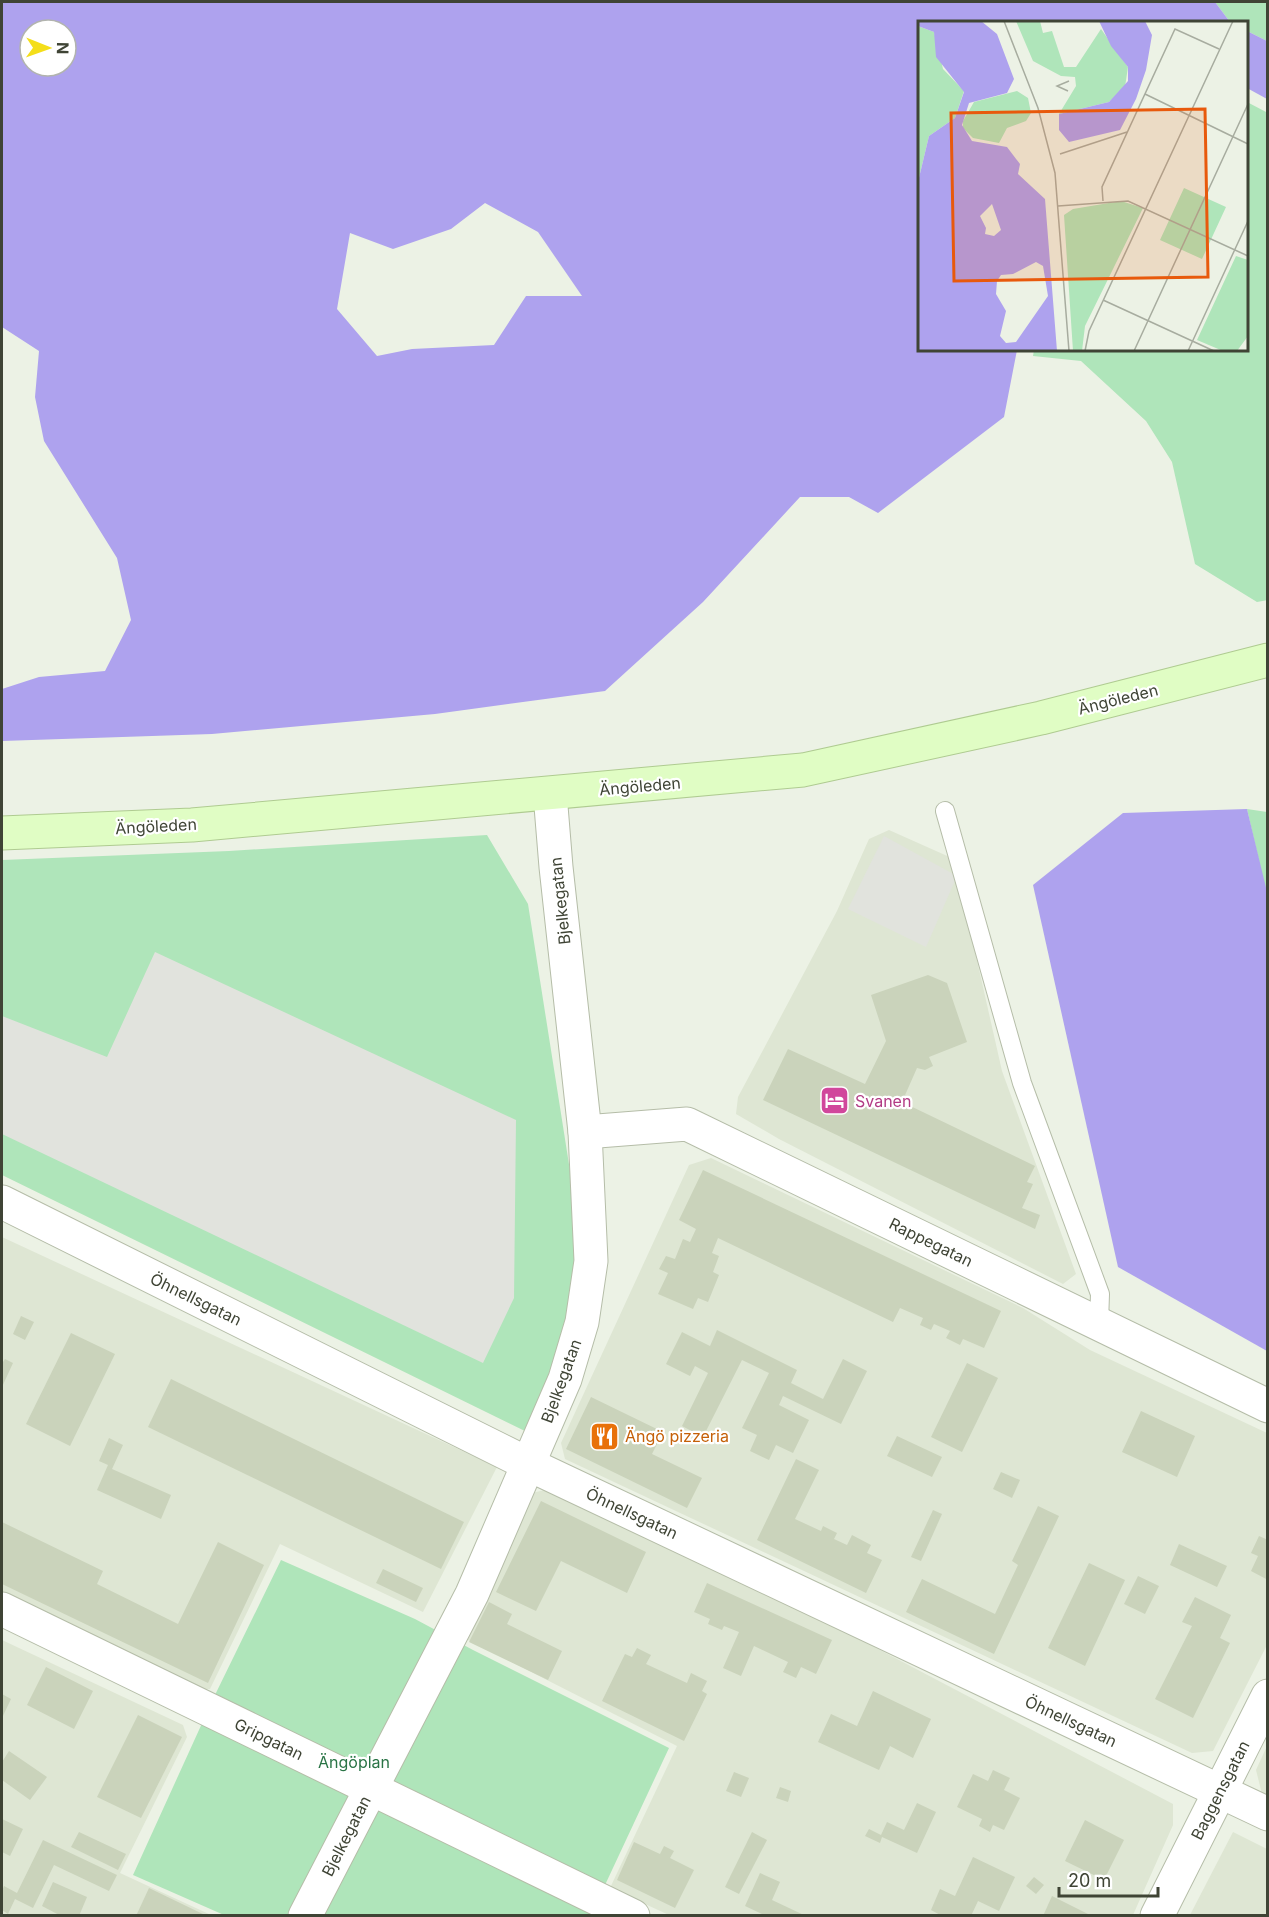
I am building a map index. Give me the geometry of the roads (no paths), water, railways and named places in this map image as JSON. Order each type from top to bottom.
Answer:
[{"type":"main road","name":"Ängöleden","points":[[2,833],[192,825],[803,770],[1052,715],[1268,660]]},
{"type":"street","name":"Bjelkegatan","points":[[305,1916],[472,1594],[566,1379],[582,1322],[591,1261],[585,1132],[550,794]]},
{"type":"street","name":"Rappegatan","points":[[585,1132],[687,1124],[1268,1406]]},
{"type":"street","name":"Öhnellsgatan","points":[[2,1202],[530,1465],[1268,1814]]},
{"type":"street","name":"Gripgatan","points":[[2,1610],[633,1916]]},
{"type":"street","name":"Baggensgatan","points":[[1157,1916],[1268,1696]]},
{"type":"lane","points":[[945,811],[1022,1083],[1100,1294],[1099,1323]]},
{"type":"place","name":"Svanen","points":[[834,1101]]},
{"type":"place","name":"Ängö pizzeria","points":[[604,1436]]},
{"type":"park label","name":"Ängöplan","points":[[354,1762]]}]
